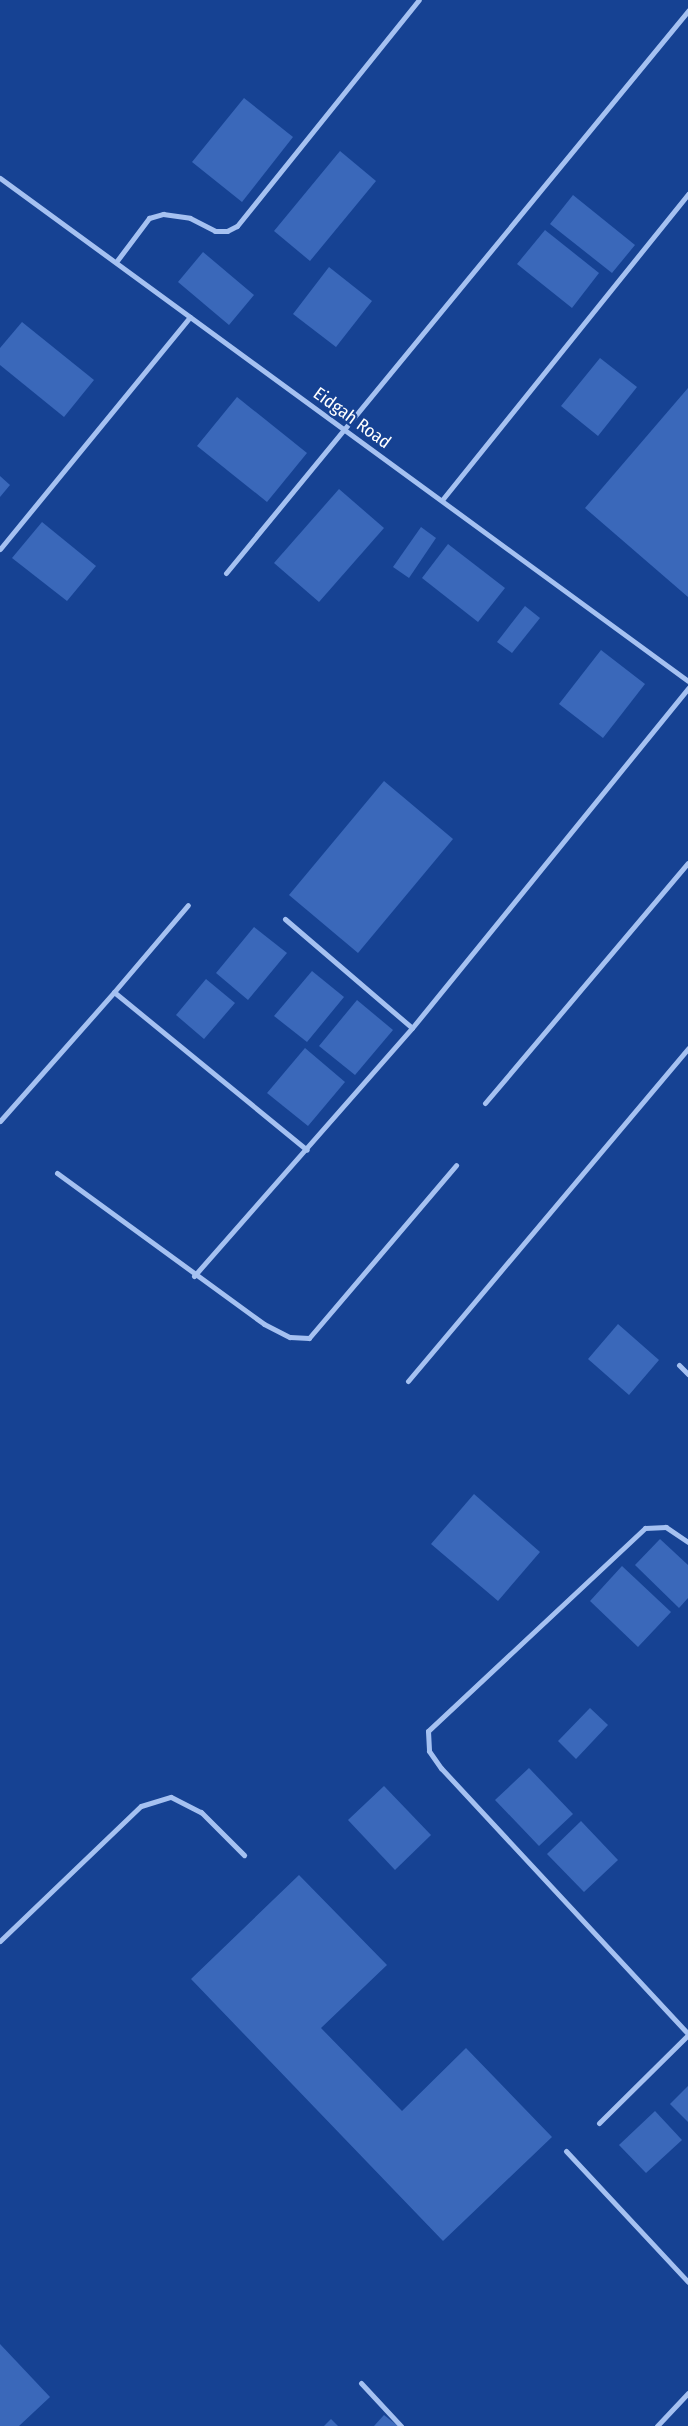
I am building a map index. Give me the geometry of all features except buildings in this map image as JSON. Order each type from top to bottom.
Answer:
[{"type":"street","points":[[116,262],[149,218],[162,214],[190,218],[215,231],[227,231],[236,226],[419,0]]},
{"type":"street","points":[[226,573],[343,427],[688,11]]},
{"type":"street","name":"Eidgah Road","points":[[0,178],[688,681]]},
{"type":"street","points":[[442,500],[688,194]]},
{"type":"street","points":[[0,549],[190,317]]},
{"type":"street","points":[[194,1276],[307,1150],[412,1028],[688,688]]},
{"type":"street","points":[[485,1103],[688,863]]},
{"type":"street","points":[[0,1121],[188,905]]},
{"type":"street","points":[[285,919],[412,1028]]},
{"type":"street","points":[[114,992],[307,1150]]},
{"type":"street","points":[[408,1381],[688,1048]]},
{"type":"street","points":[[57,1173],[194,1276],[264,1324],[290,1337],[309,1338],[456,1165]]},
{"type":"street","points":[[679,1365],[688,1374]]},
{"type":"street","points":[[599,2123],[688,2034],[441,1768],[429,1751],[428,1731],[645,1528],[666,1527],[688,1542]]},
{"type":"street","points":[[0,1941],[141,1806],[171,1797],[201,1812],[244,1855]]},
{"type":"street","points":[[566,2151],[688,2282]]},
{"type":"street","points":[[361,2383],[401,2426]]},
{"type":"street","points":[[657,2426],[688,2393]]}]
